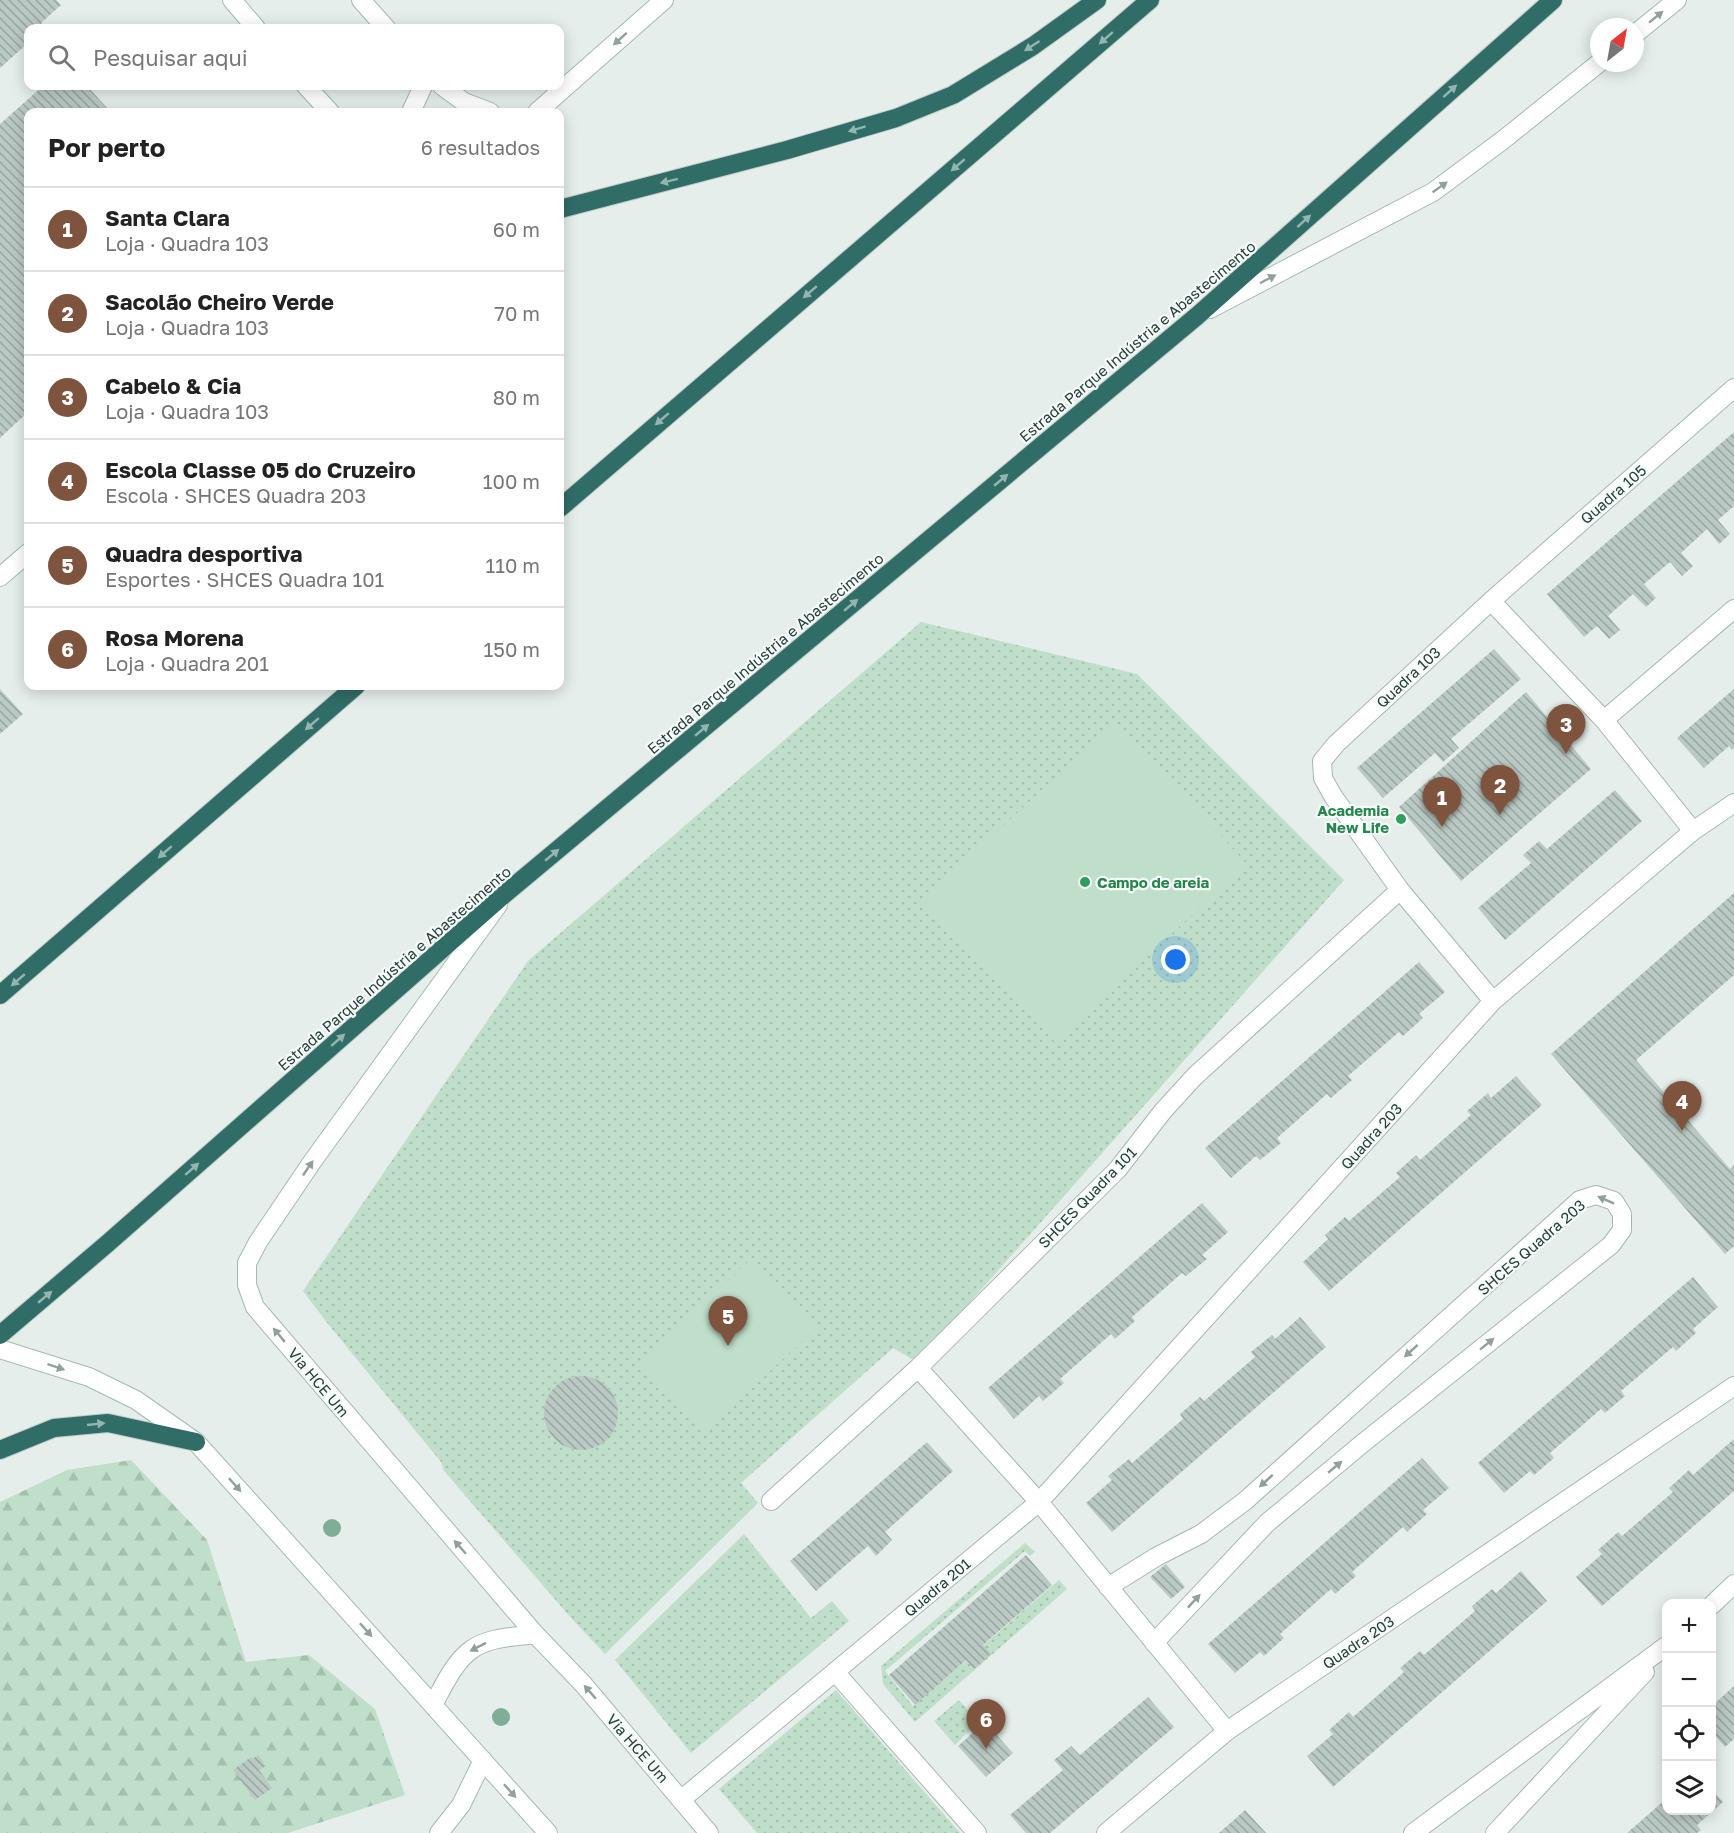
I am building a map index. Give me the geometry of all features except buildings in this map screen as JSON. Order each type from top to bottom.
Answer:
[{"type":"highway","points":[[564,208],[787,150],[896,118],[952,95],[1033,46],[1096,0]]},
{"type":"highway","points":[[564,505],[1150,0]]},
{"type":"highway","name":"Estrada Parque Indústria e Abastecimento","points":[[0,1335],[108,1244],[507,892],[1197,316],[1553,0]]},
{"type":"highway","points":[[0,995],[351,690]]},
{"type":"highway","points":[[0,1450],[54,1428],[108,1423],[196,1442]]},
{"type":"street","points":[[232,0],[253,24]]},
{"type":"street","points":[[361,0],[382,24]]},
{"type":"street","points":[[564,88],[664,0]]},
{"type":"street","points":[[1644,27],[1677,0]]},
{"type":"street","points":[[1197,316],[1433,192],[1503,140],[1590,70]]},
{"type":"street","points":[[310,90],[326,108]]},
{"type":"street","points":[[413,108],[421,90]]},
{"type":"street","points":[[448,90],[464,102],[480,108]]},
{"type":"street","points":[[542,108],[562,90]]},
{"type":"street","name":"Quadra 105","points":[[1491,601],[1734,388]]},
{"type":"street","points":[[0,577],[24,556]]},
{"type":"street","points":[[1491,601],[1604,720],[1693,831]]},
{"type":"street","name":"Quadra 103","points":[[1491,601],[1336,744],[1322,761],[1323,778],[1333,796],[1400,890],[1493,1002]]},
{"type":"street","points":[[1604,720],[1734,609]]},
{"type":"street","name":"Quadra 203","points":[[1038,1502],[1493,1002],[1693,831],[1734,803]]},
{"type":"street","name":"SHCES Quadra 101","points":[[771,1501],[918,1368],[1118,1169],[1163,1111],[1195,1076],[1400,890]]},
{"type":"street","name":"Via HCE Um","points":[[507,892],[312,1162],[258,1242],[247,1263],[247,1285],[255,1307],[535,1634],[583,1684],[709,1833]]},
{"type":"street","name":"SHCES Quadra 203","points":[[1108,1587],[1156,1557],[1201,1534],[1245,1500],[1580,1200],[1596,1195],[1614,1201],[1622,1214],[1622,1230],[1611,1245],[1363,1443],[1267,1523],[1154,1643]]},
{"type":"street","points":[[0,1349],[89,1377],[127,1395],[196,1442],[548,1833]]},
{"type":"street","points":[[918,1368],[1038,1502],[1227,1731],[1106,1833]]},
{"type":"street","name":"Quadra 203","points":[[1227,1731],[1734,1386]]},
{"type":"street","points":[[1245,1500],[1267,1523]]},
{"type":"street","name":"Quadra 201","points":[[682,1799],[1038,1502]]},
{"type":"street","points":[[1716,1601],[1734,1584]]},
{"type":"street","points":[[433,1705],[470,1650],[490,1641],[535,1634]]},
{"type":"street","points":[[1413,1833],[1662,1650]]},
{"type":"street","points":[[1495,1833],[1662,1651]]},
{"type":"street","points":[[836,1672],[976,1833]]},
{"type":"street","points":[[439,1833],[460,1805],[483,1760]]},
{"type":"green space","points":[[921,622],[1137,674],[1344,880],[917,1362],[893,1348],[741,1483],[758,1503],[605,1654],[444,1471],[441,1462],[303,1291],[528,961]]},
{"type":"green space","name":"Campo de areia","points":[[1115,722],[1247,864],[1055,1042],[923,900]]},
{"type":"green space","points":[[751,1259],[817,1327],[704,1434],[639,1365]]},
{"type":"green space","points":[[131,1460],[207,1540],[246,1662],[309,1655],[375,1709],[405,1795],[288,1833],[0,1833],[0,1502],[67,1470]]},
{"type":"green space","points":[[744,1534],[811,1618],[832,1601],[849,1621],[691,1753],[615,1660]]},
{"type":"green space","points":[[1025,1543],[1035,1552],[1030,1556],[1025,1551],[885,1671],[913,1706],[1059,1580],[1067,1589],[915,1722],[883,1684],[881,1666]]},
{"type":"green space","points":[[836,1690],[960,1833],[757,1833],[719,1789]]},
{"type":"green space","points":[[959,1700],[978,1722],[955,1745],[934,1721]]},
{"type":"place","name":"Cabelo & Cia","points":[[1566,754]]},
{"type":"place","name":"Sacolão Cheiro Verde","points":[[1500,815]]},
{"type":"place","name":"Academia New Life","points":[[1401,819]]},
{"type":"place","name":"Santa Clara","points":[[1442,827]]},
{"type":"place","name":"Campo de areia","points":[[1085,882]]},
{"type":"place","name":"Escola Classe 05 do Cruzeiro","points":[[1682,1131]]},
{"type":"place","name":"Quadra desportiva","points":[[728,1346]]},
{"type":"place","name":"Rosa Morena","points":[[986,1749]]}]
